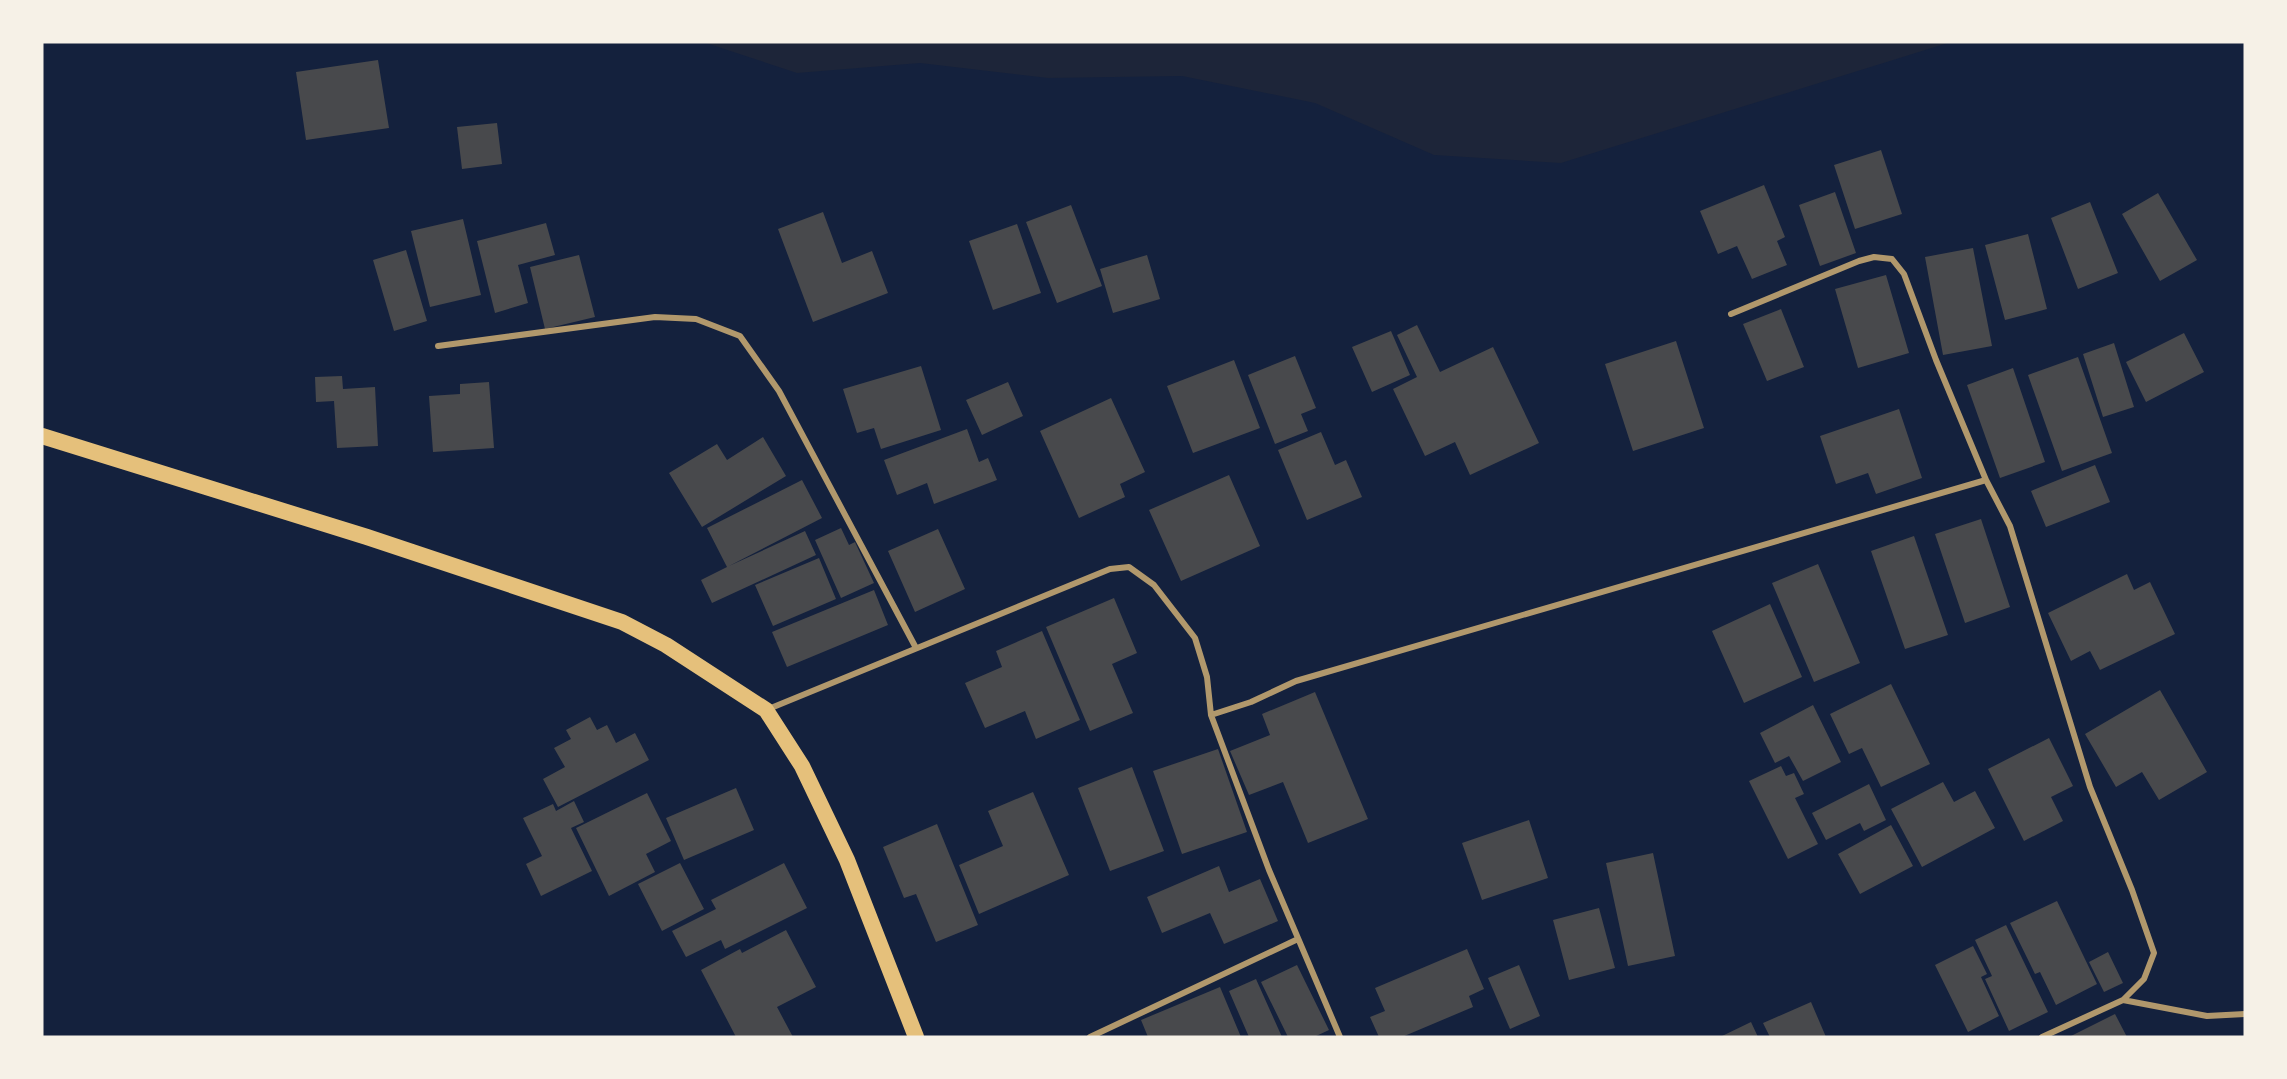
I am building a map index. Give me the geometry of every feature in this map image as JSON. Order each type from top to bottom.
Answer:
[{"type":"highway","points":[[42,436],[367,537],[622,622],[666,645],[766,710],[802,766],[847,860],[916,1037]]},
{"type":"street","points":[[1731,314],[1859,261],[1874,257],[1892,259],[1904,274],[1936,360],[1986,480],[2010,526],[2090,787],[2132,890],[2154,953],[2144,979],[2123,1000],[2042,1037]]},
{"type":"street","points":[[438,346],[655,317],[696,319],[740,336],[779,391],[916,648]]},
{"type":"street","points":[[1211,715],[1251,702],[1296,681],[1986,480]]},
{"type":"street","points":[[766,710],[1110,569],[1129,567],[1154,585],[1195,638],[1207,677],[1211,715],[1269,870],[1340,1037]]},
{"type":"street","points":[[1090,1037],[1299,939]]},
{"type":"street","points":[[2123,1000],[2207,1016],[2245,1014]]},
{"type":"shaded area","points":[[703,42],[1951,42],[1561,163],[1434,155],[1315,103],[1182,76],[1048,78],[920,63],[797,73]]},
{"type":"building","points":[[378,60],[389,128],[306,140],[296,72]]},
{"type":"building","points":[[497,123],[502,164],[462,169],[457,127]]},
{"type":"building","points":[[1881,150],[1902,214],[1855,229],[1834,165]]},
{"type":"building","points":[[1764,185],[1785,237],[1777,241],[1787,265],[1752,279],[1737,246],[1718,254],[1700,211]]},
{"type":"building","points":[[1835,192],[1856,253],[1820,266],[1799,205]]},
{"type":"building","points":[[2158,193],[2197,260],[2160,281],[2122,214]]},
{"type":"building","points":[[2090,202],[2118,273],[2078,289],[2051,218]]},
{"type":"building","points":[[1071,205],[1102,286],[1057,303],[1026,222]]},
{"type":"building","points":[[823,212],[842,263],[872,251],[888,293],[813,322],[778,229]]},
{"type":"building","points":[[463,219],[481,295],[430,307],[411,231]]},
{"type":"building","points":[[546,223],[555,255],[518,265],[528,303],[495,313],[477,241]]},
{"type":"building","points":[[1017,224],[1041,293],[993,310],[969,241]]},
{"type":"building","points":[[2028,234],[2047,309],[2005,320],[1985,245]]},
{"type":"building","points":[[1973,248],[1992,346],[1943,355],[1925,257]]},
{"type":"building","points":[[406,250],[427,321],[394,331],[373,260]]},
{"type":"building","points":[[579,255],[595,317],[545,329],[530,267]]},
{"type":"building","points":[[1147,255],[1160,299],[1113,313],[1100,269]]},
{"type":"building","points":[[1886,275],[1909,353],[1858,368],[1835,289]]},
{"type":"building","points":[[1781,309],[1804,367],[1767,381],[1743,324]]},
{"type":"building","points":[[1417,325],[1440,372],[1493,347],[1539,443],[1470,475],[1455,442],[1425,456],[1393,389],[1417,377],[1397,335]]},
{"type":"building","points":[[1391,331],[1410,375],[1372,392],[1352,347]]},
{"type":"building","points":[[2184,333],[2204,372],[2146,402],[2126,362]]},
{"type":"building","points":[[1676,341],[1704,428],[1633,451],[1605,364]]},
{"type":"building","points":[[2114,343],[2134,407],[2103,417],[2083,354]]},
{"type":"building","points":[[1295,356],[1316,408],[1301,414],[1308,431],[1275,444],[1248,375]]},
{"type":"building","points":[[2078,357],[2112,453],[2062,471],[2028,375]]},
{"type":"building","points":[[1234,360],[1260,428],[1193,453],[1167,386]]},
{"type":"building","points":[[921,366],[941,430],[881,449],[874,428],[857,433],[843,389]]},
{"type":"building","points":[[2013,368],[2045,462],[2000,478],[1967,385]]},
{"type":"building","points":[[342,376],[343,389],[375,387],[378,446],[337,448],[334,401],[316,402],[315,377]]},
{"type":"building","points":[[489,382],[494,448],[433,452],[429,396],[460,394],[460,384]]},
{"type":"building","points":[[1008,382],[1023,416],[982,435],[966,400]]},
{"type":"building","points":[[1111,398],[1145,472],[1120,484],[1125,497],[1079,518],[1040,431]]},
{"type":"building","points":[[1899,409],[1922,478],[1876,494],[1868,473],[1836,484],[1820,436]]},
{"type":"building","points":[[967,429],[979,462],[988,458],[997,480],[934,504],[927,483],[897,495],[884,460]]},
{"type":"building","points":[[1321,432],[1335,465],[1346,460],[1362,497],[1307,520],[1278,450]]},
{"type":"building","points":[[763,437],[786,476],[702,527],[669,473],[717,444],[727,460]]},
{"type":"building","points":[[2095,465],[2110,502],[2046,527],[2031,491]]},
{"type":"building","points":[[1229,475],[1260,546],[1181,581],[1149,510]]},
{"type":"building","points":[[802,480],[822,518],[729,566],[805,531],[816,555],[712,603],[701,580],[727,567],[707,528]]},
{"type":"building","points":[[1981,519],[2010,607],[1965,623],[1935,534]]},
{"type":"building","points":[[841,528],[849,545],[855,542],[874,583],[841,598],[815,540]]},
{"type":"building","points":[[938,529],[965,589],[915,612],[888,551]]},
{"type":"building","points":[[1914,536],[1948,635],[1905,649],[1871,551]]},
{"type":"building","points":[[819,558],[836,599],[773,626],[755,585]]},
{"type":"building","points":[[1818,564],[1860,663],[1814,682],[1772,583]]},
{"type":"building","points":[[2127,574],[2134,590],[2150,582],[2175,634],[2100,670],[2090,651],[2071,661],[2048,613]]},
{"type":"building","points":[[874,590],[888,625],[787,667],[772,632]]},
{"type":"building","points":[[1114,598],[1137,653],[1112,664],[1133,713],[1090,731],[1046,627]]},
{"type":"building","points":[[1770,604],[1802,677],[1744,703],[1712,631]]},
{"type":"building","points":[[1042,631],[1080,720],[1036,739],[1025,711],[985,728],[965,683],[1002,667],[996,651]]},
{"type":"building","points":[[1891,684],[1930,764],[1881,787],[1862,748],[1849,754],[1830,714]]},
{"type":"building","points":[[2160,690],[2207,772],[2159,800],[2142,772],[2116,787],[2085,734]]},
{"type":"building","points":[[1315,692],[1368,819],[1308,843],[1283,782],[1249,795],[1230,751],[1270,735],[1262,714]]},
{"type":"building","points":[[1813,705],[1841,762],[1803,781],[1789,756],[1775,763],[1760,733]]},
{"type":"building","points":[[590,717],[597,730],[607,725],[616,743],[635,733],[649,760],[558,807],[543,779],[565,767],[554,748],[571,739],[566,730]]},
{"type":"building","points":[[2049,738],[2073,786],[2051,797],[2063,821],[2024,841],[1988,769]]},
{"type":"building","points":[[1218,749],[1247,832],[1182,854],[1153,771]]},
{"type":"building","points":[[1781,766],[1786,776],[1794,773],[1804,794],[1795,798],[1818,844],[1788,859],[1749,781]]},
{"type":"building","points":[[1132,767],[1164,851],[1110,871],[1078,788]]},
{"type":"building","points":[[1943,782],[1954,802],[1975,791],[1995,828],[1922,867],[1891,809]]},
{"type":"building","points":[[1869,784],[1886,820],[1864,831],[1860,823],[1826,840],[1812,813]]},
{"type":"building","points":[[736,788],[754,830],[684,860],[666,818]]},
{"type":"building","points":[[1033,792],[1069,875],[979,914],[959,865],[1003,846],[988,811]]},
{"type":"building","points":[[647,793],[671,841],[646,854],[655,872],[609,896],[576,828]]},
{"type":"building","points":[[574,801],[584,822],[571,828],[592,871],[541,896],[526,864],[542,856],[523,818],[553,804],[556,811]]},
{"type":"building","points":[[1529,820],[1548,878],[1482,900],[1462,843]]},
{"type":"building","points":[[937,824],[978,925],[936,942],[916,894],[904,898],[883,847]]},
{"type":"building","points":[[1891,825],[1913,866],[1860,894],[1838,854]]},
{"type":"building","points":[[1653,853],[1675,956],[1628,966],[1606,863]]},
{"type":"building","points":[[680,863],[704,909],[662,931],[638,884]]},
{"type":"building","points":[[784,863],[807,908],[725,949],[721,940],[686,957],[672,931],[716,909],[711,900]]},
{"type":"building","points":[[1219,866],[1229,892],[1260,879],[1278,921],[1224,944],[1210,913],[1162,933],[1147,897]]},
{"type":"building","points":[[2057,901],[2097,984],[2056,1005],[2040,972],[2035,974],[2010,923]]},
{"type":"building","points":[[1599,908],[1615,968],[1569,980],[1553,920]]},
{"type":"building","points":[[2006,925],[2048,1012],[2009,1031],[1985,979],[1992,976],[1975,940]]},
{"type":"building","points":[[786,930],[816,987],[777,1007],[793,1037],[736,1037],[701,970],[740,949],[742,953]]},
{"type":"building","points":[[1973,946],[1987,974],[1981,977],[1999,1016],[1968,1032],[1935,965]]},
{"type":"building","points":[[1467,949],[1484,989],[1469,996],[1473,1007],[1402,1037],[1379,1037],[1370,1017],[1385,1011],[1375,988]]},
{"type":"building","points":[[2108,952],[2123,983],[2104,992],[2089,962]]},
{"type":"building","points":[[1297,965],[1329,1030],[1314,1037],[1288,1037],[1261,982]]},
{"type":"building","points":[[1519,965],[1540,1016],[1510,1029],[1488,978]]},
{"type":"building","points":[[1256,979],[1282,1037],[1249,1037],[1229,991]]},
{"type":"building","points":[[1220,987],[1241,1037],[1148,1037],[1141,1020]]},
{"type":"building","points":[[1811,1002],[1826,1037],[1770,1037],[1763,1023]]},
{"type":"building","points":[[2115,1014],[2127,1037],[2069,1037]]},
{"type":"building","points":[[1751,1022],[1758,1037],[1720,1037]]}]
